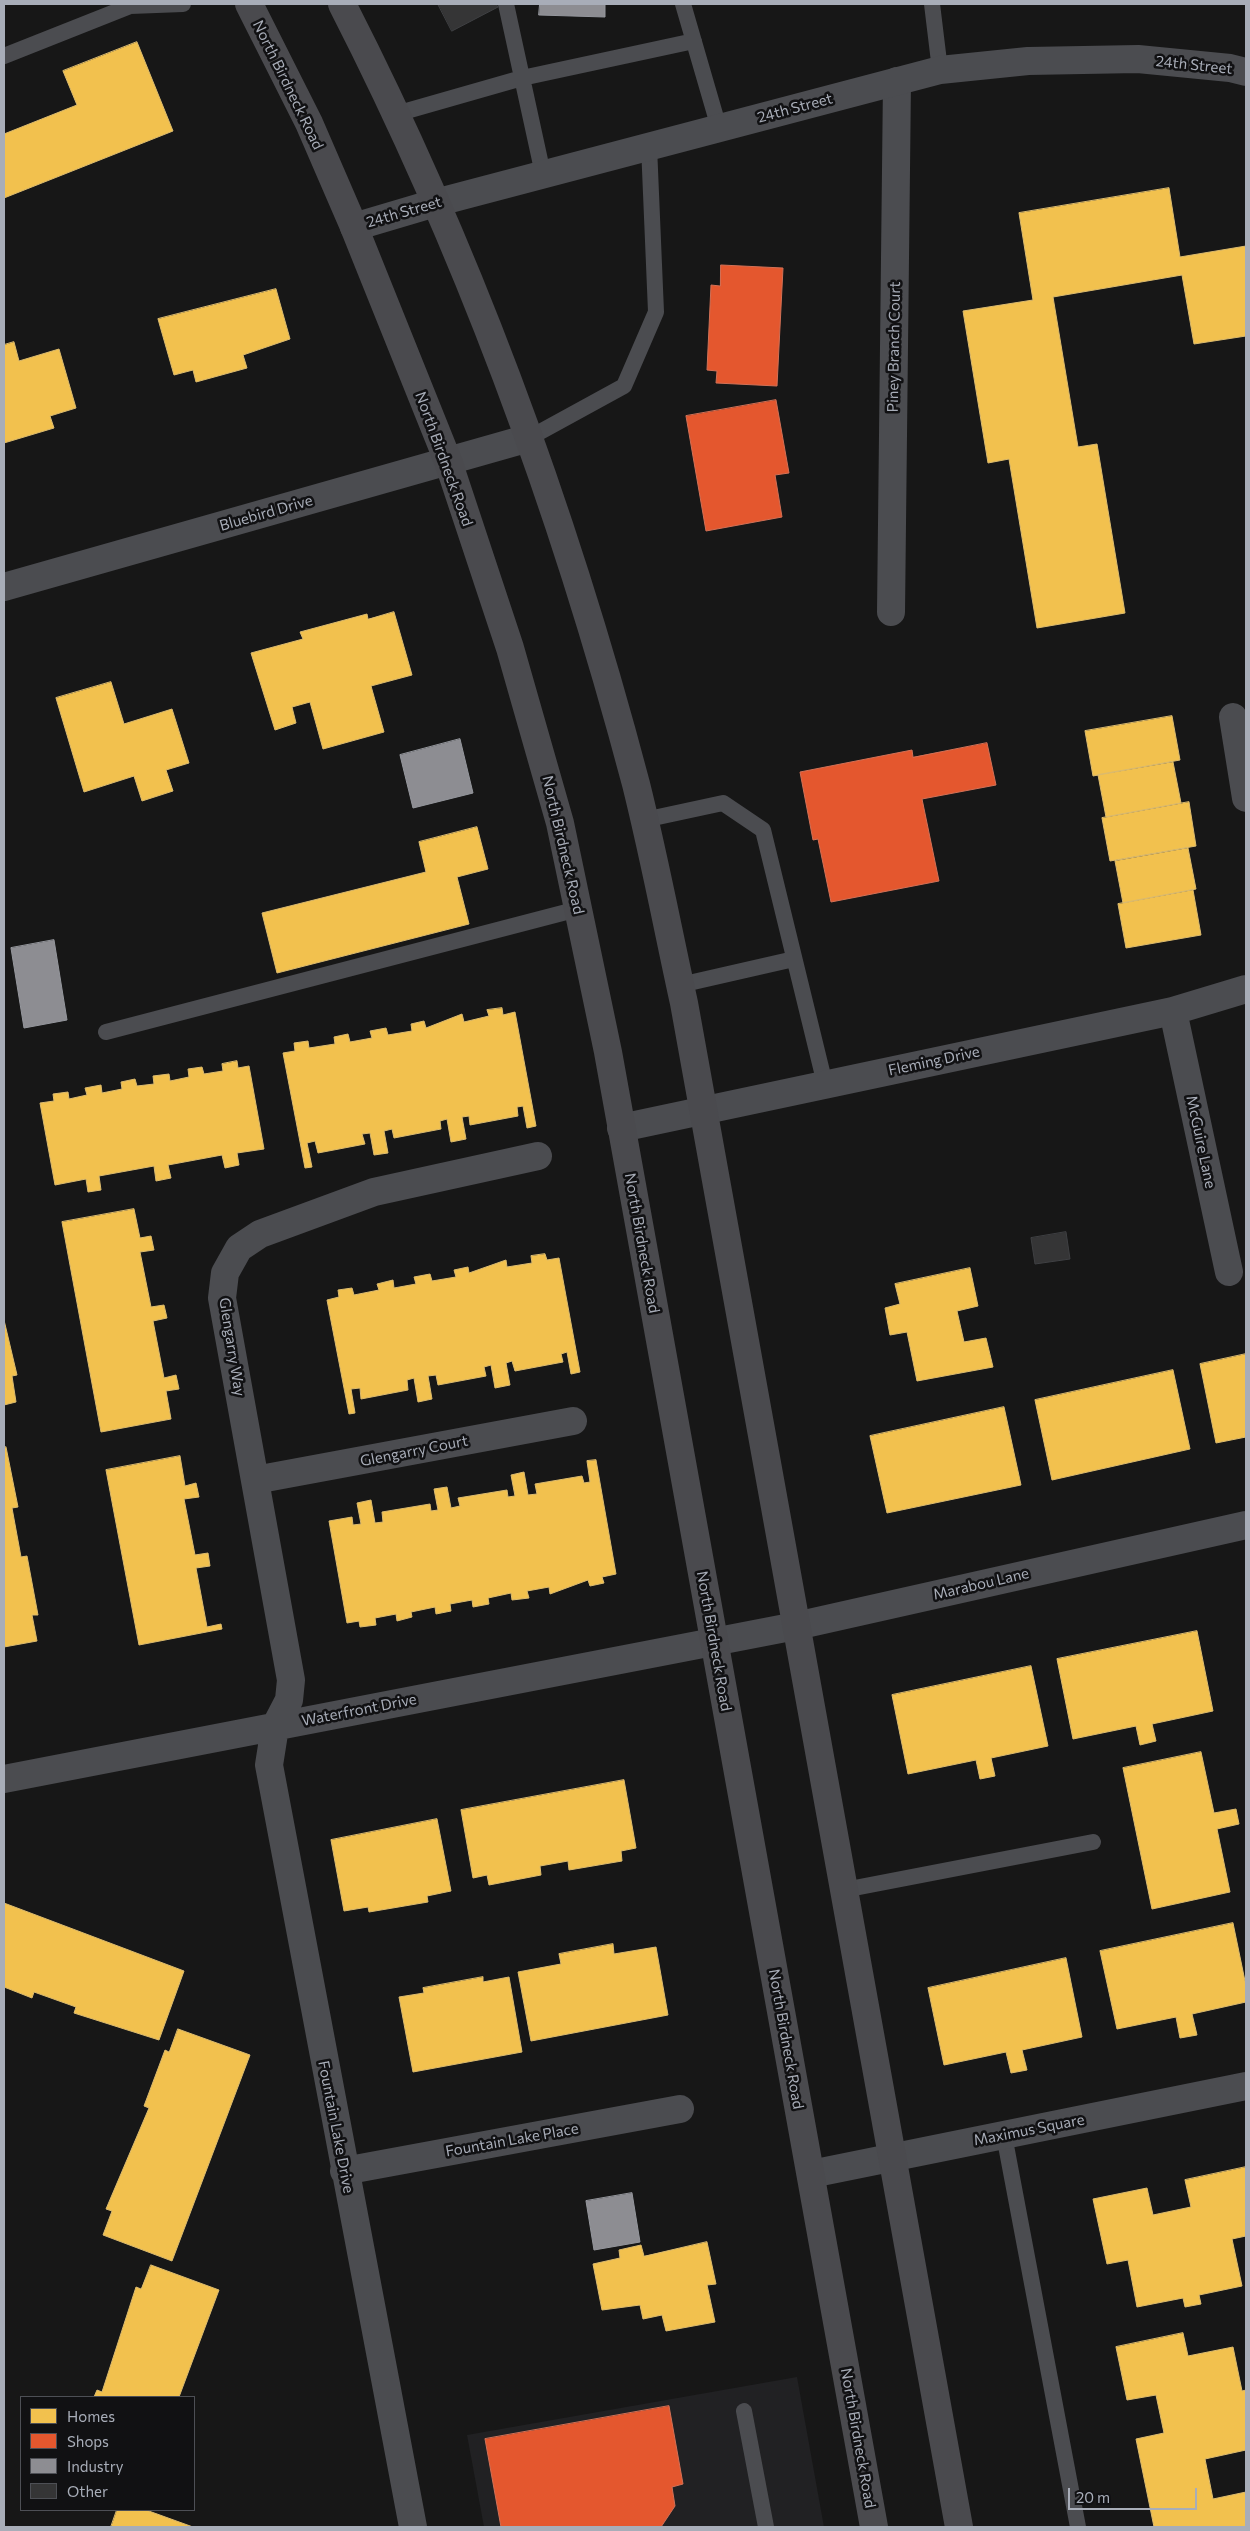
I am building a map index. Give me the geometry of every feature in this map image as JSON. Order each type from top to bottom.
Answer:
[{"type":"main road","name":"North Birdneck Road","points":[[248,4],[309,123],[354,227],[448,461],[510,648],[560,823],[608,1052],[874,2527]]},
{"type":"main road","points":[[342,4],[396,114],[483,314],[529,438],[568,547],[644,820],[680,985],[959,2527]]},
{"type":"street","name":"24th Street","points":[[354,227],[542,174],[940,70],[1028,61],[1138,60],[1230,68],[1246,72]]},
{"type":"street","name":"Piney Branch Court","points":[[891,612],[896,81]]},
{"type":"street","name":"Bluebird Drive","points":[[4,588],[529,438]]},
{"type":"street","points":[[1233,717],[1246,798]]},
{"type":"street","name":"Fleming Drive","points":[[621,1128],[1173,1011],[1246,989]]},
{"type":"street","name":"McGuire Lane","points":[[1173,1011],[1229,1272]]},
{"type":"street","name":"Glengarry Way","points":[[275,1727],[289,1700],[291,1680],[222,1298],[224,1273],[239,1248],[260,1234],[374,1192],[538,1156]]},
{"type":"street","name":"Glengarry Court","points":[[255,1480],[572,1421]]},
{"type":"street","name":"Marabou Lane","points":[[714,1641],[796,1626],[1246,1525]]},
{"type":"street","name":"Waterfront Drive","points":[[4,1779],[714,1641]]},
{"type":"street","name":"Fountain Lake Drive","points":[[275,1727],[269,1765],[344,2171],[413,2527]]},
{"type":"street","name":"Maximus Square","points":[[811,2174],[1246,2086]]},
{"type":"street","name":"Fountain Lake Place","points":[[344,2171],[680,2109]]},
{"type":"lane","points":[[4,56],[130,6],[183,4]]},
{"type":"lane","points":[[506,4],[542,174]]},
{"type":"lane","points":[[683,4],[719,128]]},
{"type":"lane","points":[[932,4],[940,70]]},
{"type":"lane","points":[[396,114],[522,78],[694,41]]},
{"type":"lane","points":[[529,438],[624,386],[656,312],[649,146]]},
{"type":"lane","points":[[644,820],[723,803],[763,830],[825,1084]]},
{"type":"lane","points":[[106,1032],[578,909]]},
{"type":"lane","points":[[680,985],[794,959]]},
{"type":"lane","points":[[844,1890],[1093,1842]]},
{"type":"lane","points":[[1004,2135],[1078,2527]]},
{"type":"lane","points":[[744,2411],[766,2527]]},
{"type":"shaded area","points":[[797,2377],[824,2527],[484,2527],[467,2435]]},
{"type":"building: Homes","points":[[137,42],[173,131],[4,198],[4,134],[77,105],[63,71]]},
{"type":"building: Homes","points":[[1169,188],[1180,257],[1246,246],[1246,336],[1194,344],[1182,275],[1053,297],[1078,447],[1097,444],[1125,613],[1037,628],[1009,459],[988,463],[963,311],[1033,300],[1019,213]]},
{"type":"building: Homes","points":[[276,289],[290,339],[243,355],[247,368],[196,382],[193,370],[174,375],[158,319]]},
{"type":"building: Homes","points":[[14,342],[19,361],[59,349],[76,408],[50,416],[54,428],[4,443],[4,345]]},
{"type":"building: Homes","points":[[394,612],[412,675],[371,686],[384,732],[323,749],[310,702],[292,707],[296,723],[275,730],[251,653],[303,639],[300,632],[367,614],[368,619]]},
{"type":"building: Homes","points":[[111,682],[124,724],[172,709],[189,763],[166,770],[173,791],[142,801],[134,776],[84,792],[56,698]]},
{"type":"building: Homes","points":[[1172,716],[1180,760],[1093,776],[1085,731]]},
{"type":"building: Homes","points":[[1173,762],[1181,803],[1106,817],[1098,775]]},
{"type":"building: Homes","points":[[1189,802],[1196,846],[1110,861],[1102,818]]},
{"type":"building: Homes","points":[[477,827],[488,869],[457,877],[469,924],[277,973],[262,913],[426,872],[419,842]]},
{"type":"building: Homes","points":[[1188,848],[1196,889],[1123,903],[1115,861]]},
{"type":"building: Homes","points":[[1193,890],[1201,935],[1126,948],[1118,904]]},
{"type":"building: Homes","points":[[502,1008],[503,1015],[515,1012],[536,1126],[527,1128],[523,1106],[517,1107],[518,1116],[470,1125],[469,1116],[462,1117],[466,1139],[451,1142],[447,1119],[440,1121],[441,1129],[394,1138],[392,1129],[384,1131],[388,1153],[374,1155],[370,1133],[362,1134],[365,1144],[318,1153],[315,1141],[307,1143],[312,1167],[305,1168],[283,1053],[295,1051],[294,1043],[308,1041],[309,1048],[335,1044],[334,1037],[348,1034],[350,1042],[372,1038],[370,1031],[386,1028],[388,1035],[412,1031],[411,1024],[424,1021],[426,1028],[462,1014],[464,1022],[489,1016],[487,1010]]},
{"type":"building: Homes","points":[[237,1061],[238,1068],[249,1066],[264,1149],[237,1153],[239,1165],[225,1168],[222,1155],[168,1165],[171,1178],[156,1181],[154,1166],[99,1176],[101,1190],[88,1192],[86,1179],[55,1185],[40,1103],[54,1101],[53,1094],[68,1092],[69,1099],[87,1095],[85,1088],[101,1085],[102,1093],[122,1089],[121,1082],[135,1079],[137,1086],[154,1084],[153,1076],[169,1074],[170,1081],[189,1077],[188,1069],[202,1067],[204,1074],[223,1071],[222,1064]]},
{"type":"building: Homes","points":[[134,1209],[140,1238],[151,1236],[154,1250],[140,1252],[151,1307],[164,1305],[167,1318],[153,1321],[164,1378],[176,1375],[179,1389],[166,1391],[171,1419],[101,1432],[62,1222]]},
{"type":"building: Homes","points":[[545,1254],[547,1260],[559,1258],[580,1372],[571,1374],[567,1352],[561,1354],[563,1362],[515,1371],[512,1361],[506,1363],[510,1385],[495,1388],[491,1365],[484,1367],[486,1376],[438,1385],[436,1375],[428,1376],[432,1399],[418,1402],[414,1378],[407,1380],[408,1390],[361,1399],[360,1388],[351,1389],[355,1413],[349,1414],[327,1300],[339,1297],[338,1290],[352,1288],[354,1295],[379,1290],[377,1284],[393,1280],[394,1288],[416,1284],[414,1277],[430,1274],[432,1281],[456,1277],[454,1270],[468,1267],[469,1273],[506,1260],[507,1267],[532,1263],[531,1256]]},
{"type":"building: Homes","points":[[970,1268],[978,1306],[957,1311],[964,1342],[986,1338],[993,1367],[917,1381],[907,1332],[890,1335],[885,1308],[900,1304],[895,1284]]},
{"type":"building: Homes","points":[[4,1320],[17,1375],[12,1376],[16,1402],[4,1405]]},
{"type":"building: Homes","points":[[1246,1354],[1246,1437],[1216,1443],[1200,1364]]},
{"type":"building: Homes","points":[[1173,1370],[1190,1449],[1052,1480],[1035,1400]]},
{"type":"building: Homes","points":[[1004,1407],[1021,1485],[887,1513],[870,1436]]},
{"type":"building: Homes","points":[[6,1447],[18,1507],[12,1508],[21,1557],[27,1556],[38,1615],[32,1615],[37,1641],[4,1647],[4,1448]]},
{"type":"building: Homes","points":[[180,1456],[185,1486],[196,1483],[199,1497],[184,1499],[195,1555],[208,1553],[210,1566],[196,1568],[207,1627],[221,1624],[222,1629],[139,1645],[106,1470]]},
{"type":"building: Homes","points":[[596,1460],[616,1574],[602,1577],[604,1583],[590,1586],[588,1580],[550,1594],[549,1587],[527,1591],[529,1598],[512,1600],[511,1593],[488,1598],[489,1604],[473,1607],[472,1600],[450,1604],[451,1611],[436,1614],[435,1607],[411,1612],[412,1617],[397,1621],[396,1614],[375,1618],[376,1625],[360,1627],[359,1621],[347,1623],[329,1521],[352,1517],[353,1525],[361,1524],[357,1503],[371,1500],[375,1523],[383,1522],[382,1512],[430,1504],[431,1511],[438,1510],[434,1489],[447,1487],[451,1508],[460,1506],[458,1498],[507,1490],[508,1497],[515,1496],[511,1475],[524,1472],[528,1495],[537,1494],[535,1484],[582,1476],[584,1483],[590,1482],[587,1461]]},
{"type":"building: Homes","points":[[1197,1631],[1213,1711],[1152,1724],[1156,1741],[1140,1745],[1136,1726],[1073,1739],[1057,1659]]},
{"type":"building: Homes","points":[[1031,1666],[1048,1746],[991,1758],[995,1776],[980,1779],[976,1760],[908,1774],[892,1695]]},
{"type":"building: Homes","points":[[1201,1752],[1214,1813],[1236,1809],[1239,1824],[1217,1829],[1230,1892],[1152,1909],[1123,1768]]},
{"type":"building: Homes","points":[[624,1780],[636,1848],[621,1851],[622,1861],[569,1870],[568,1861],[540,1866],[541,1875],[489,1885],[487,1875],[473,1878],[461,1810]]},
{"type":"building: Homes","points":[[437,1819],[451,1891],[427,1896],[428,1902],[369,1912],[368,1907],[344,1911],[331,1840]]},
{"type":"building: Homes","points":[[4,1903],[184,1971],[159,2040],[74,2013],[76,2007],[34,1992],[32,1998],[4,1987]]},
{"type":"building: Homes","points":[[1233,1923],[1246,1986],[1246,2002],[1192,2014],[1197,2035],[1180,2038],[1176,2017],[1117,2029],[1100,1951]]},
{"type":"building: Homes","points":[[613,1944],[614,1954],[656,1947],[668,2015],[531,2041],[518,1972],[561,1964],[559,1954]]},
{"type":"building: Homes","points":[[1066,1958],[1082,2037],[1022,2050],[1027,2070],[1011,2073],[1006,2052],[944,2065],[928,1988]]},
{"type":"building: Homes","points":[[483,1977],[483,1982],[509,1977],[522,2052],[413,2072],[399,1997],[424,1993],[423,1988]]},
{"type":"building: Homes","points":[[178,2029],[250,2055],[172,2261],[103,2235],[112,2211],[106,2209],[149,2108],[144,2106],[165,2050],[169,2052]]},
{"type":"building: Homes","points":[[1246,2167],[1246,2236],[1232,2239],[1242,2286],[1199,2295],[1201,2304],[1185,2307],[1183,2298],[1137,2307],[1128,2260],[1107,2264],[1093,2199],[1147,2188],[1153,2215],[1191,2207],[1185,2180]]},
{"type":"building: Homes","points":[[707,2242],[716,2284],[707,2285],[715,2322],[666,2331],[662,2315],[643,2319],[640,2305],[602,2310],[593,2264],[620,2258],[619,2250],[641,2245],[644,2256]]},
{"type":"building: Homes","points":[[151,2265],[219,2290],[179,2396],[94,2396],[97,2390],[102,2392],[136,2287],[141,2289]]},
{"type":"building: Homes","points":[[1183,2333],[1188,2356],[1233,2347],[1242,2391],[1246,2390],[1246,2450],[1205,2459],[1213,2499],[1246,2492],[1246,2527],[1154,2527],[1136,2439],[1164,2433],[1156,2395],[1127,2400],[1116,2347]]},
{"type":"building: Homes","points":[[117,2511],[149,2511],[193,2527],[111,2527]]},
{"type":"building: Shops","points":[[721,265],[783,268],[777,386],[716,383],[717,371],[707,370],[711,285],[720,286]]},
{"type":"building: Shops","points":[[776,400],[789,473],[775,475],[782,517],[706,531],[686,416]]},
{"type":"building: Shops","points":[[987,743],[996,785],[922,799],[939,881],[831,902],[818,839],[813,840],[800,772],[912,750],[913,757]]},
{"type":"building: Shops","points":[[669,2406],[683,2484],[672,2487],[675,2506],[661,2527],[501,2527],[485,2439]]},
{"type":"building: Industry","points":[[540,4],[605,4],[605,17],[539,15]]},
{"type":"building: Industry","points":[[460,739],[473,793],[413,808],[400,755]]},
{"type":"building: Industry","points":[[54,940],[67,1020],[24,1028],[11,948]]},
{"type":"building: Industry","points":[[632,2193],[640,2242],[594,2250],[586,2201]]},
{"type":"building: Other","points":[[438,4],[496,4],[498,7],[452,31]]},
{"type":"building: Other","points":[[1066,1232],[1070,1259],[1035,1264],[1031,1238]]}]
